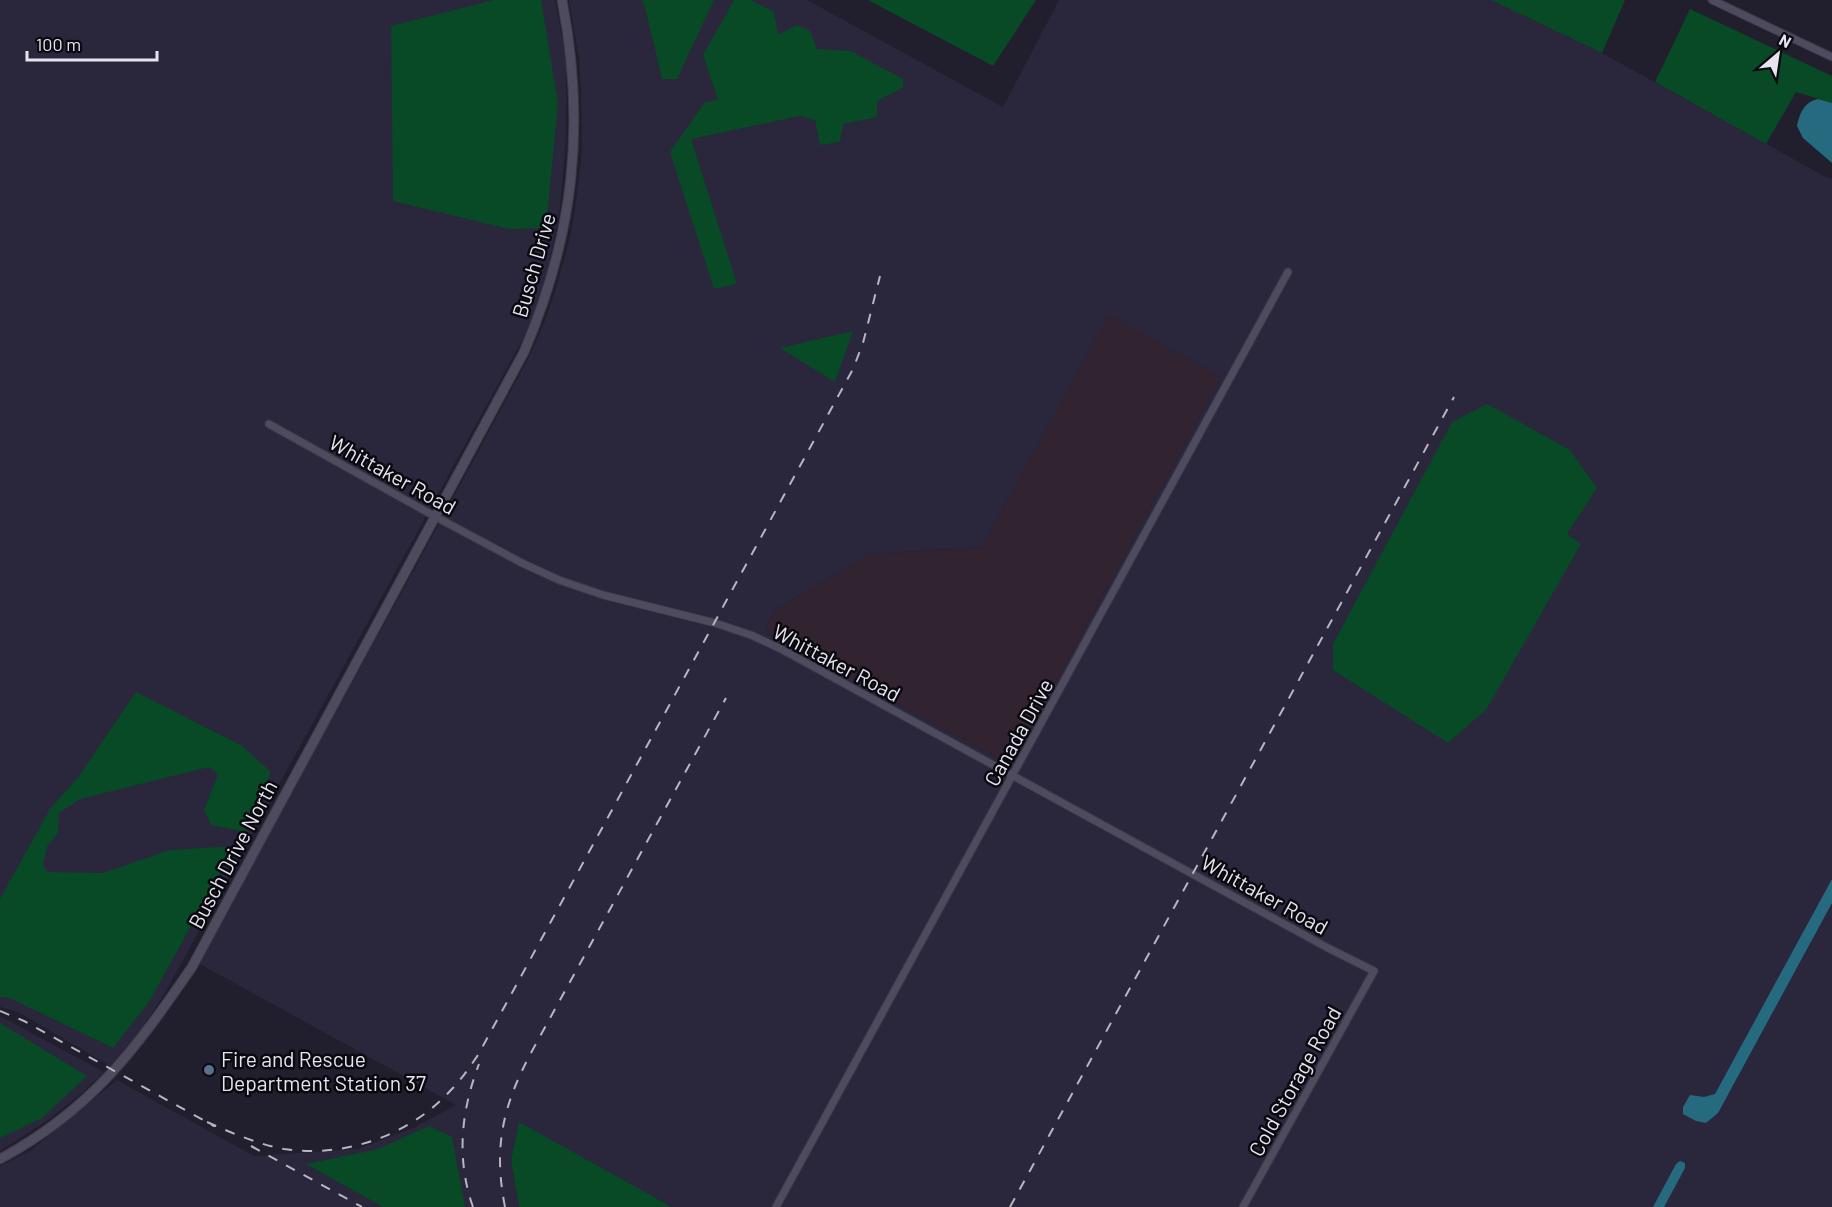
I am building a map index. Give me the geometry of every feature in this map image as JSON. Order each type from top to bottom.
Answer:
[{"type":"street","name":"Busch Drive","points":[[436,517],[524,352],[539,317],[556,264],[568,208],[575,114],[569,35],[562,0]]},
{"type":"street","points":[[1712,0],[1832,57]]},
{"type":"street","name":"Canada Drive","points":[[776,1207],[1288,272]]},
{"type":"street","name":"Whittaker Road","points":[[268,424],[436,517],[559,580],[603,595],[697,617],[751,635],[781,649],[1374,971]]},
{"type":"street","name":"Busch Drive North","points":[[0,1159],[55,1125],[93,1093],[135,1048],[192,967],[436,517]]},
{"type":"street","name":"Cold Storage Road","points":[[1244,1207],[1374,971]]},
{"type":"shaded area","points":[[0,0],[555,0],[566,60],[566,138],[560,208],[546,280],[525,335],[165,993],[141,1029],[110,1066],[18,1012],[0,1007]]},
{"type":"shaded area","points":[[569,0],[807,0],[1003,107],[1059,0],[1491,0],[1602,53],[1826,177],[1832,178],[1832,1207],[672,1207],[519,1123],[511,1160],[519,1207],[0,1207],[0,1166],[30,1151],[117,1080],[254,1156],[358,1149],[413,1128],[456,1105],[198,963],[445,513],[530,355],[544,323],[569,242],[575,209],[582,152],[579,58]],"holes":[[[1109,315],[1221,377],[1011,765],[769,635],[767,625],[776,610],[870,554],[982,547]]]},
{"type":"shaded area","points":[[1109,314],[1221,377],[1011,765],[769,635],[767,625],[776,610],[870,554],[982,547]]},
{"type":"shaded area","points":[[0,1016],[104,1072],[45,1122],[0,1151]]},
{"type":"green space","points":[[494,0],[541,0],[558,103],[546,228],[509,229],[393,201],[391,26]]},
{"type":"green space","points":[[641,0],[714,0],[677,79],[662,79],[644,3]]},
{"type":"green space","points":[[734,0],[751,0],[774,12],[778,35],[797,25],[810,31],[817,49],[851,51],[903,79],[903,88],[877,101],[877,117],[843,124],[840,142],[820,145],[815,120],[800,116],[691,139],[737,284],[714,289],[670,152],[705,102],[718,100],[703,55]]},
{"type":"green space","points":[[868,0],[1036,0],[993,66]]},
{"type":"green space","points":[[1491,0],[1625,0],[1602,53]]},
{"type":"green space","points":[[1690,9],[1832,76],[1832,103],[1796,92],[1766,144],[1655,82]]},
{"type":"green space","points":[[853,331],[835,382],[780,348]]},
{"type":"green space","points":[[1487,404],[1570,450],[1597,488],[1567,534],[1581,544],[1486,710],[1448,743],[1333,670],[1333,644],[1452,422]]},
{"type":"green space","points":[[136,692],[241,745],[271,772],[245,832],[211,825],[204,810],[218,774],[209,767],[80,799],[59,813],[58,833],[47,847],[43,865],[47,872],[103,873],[170,850],[235,846],[149,1002],[113,1048],[10,998],[0,997],[0,899],[50,809],[79,776]]},
{"type":"green space","points":[[0,1023],[87,1076],[42,1118],[0,1138]]},
{"type":"green space","points":[[519,1122],[672,1207],[519,1207],[511,1160]]},
{"type":"green space","points":[[429,1126],[452,1137],[465,1207],[383,1207],[306,1164],[378,1149]]},
{"type":"water","points":[[1813,100],[1832,103],[1832,163],[1803,138],[1797,126],[1803,109]]},
{"type":"water","points":[[1832,879],[1832,903],[1718,1113],[1706,1123],[1683,1114],[1683,1107],[1690,1095],[1704,1097],[1715,1094]]},
{"type":"water","points":[[1680,1161],[1685,1163],[1685,1168],[1664,1207],[1653,1207],[1676,1164]]},
{"type":"railway","points":[[207,1122],[274,1147],[307,1151],[329,1150],[352,1146],[395,1132],[434,1107],[461,1078],[478,1055],[853,369],[863,343],[880,276]]},
{"type":"railway","points":[[1010,1207],[1454,397]]},
{"type":"railway","points":[[505,1207],[500,1164],[503,1126],[522,1071],[726,698]]},
{"type":"railway","points":[[0,1011],[24,1021],[214,1126]]},
{"type":"railway","points":[[473,1207],[464,1171],[463,1135],[468,1099],[479,1064]]},
{"type":"railway","points":[[251,1146],[362,1207]]},
{"type":"place","name":"Fire and Rescue Department Station 37","points":[[209,1070]]}]
